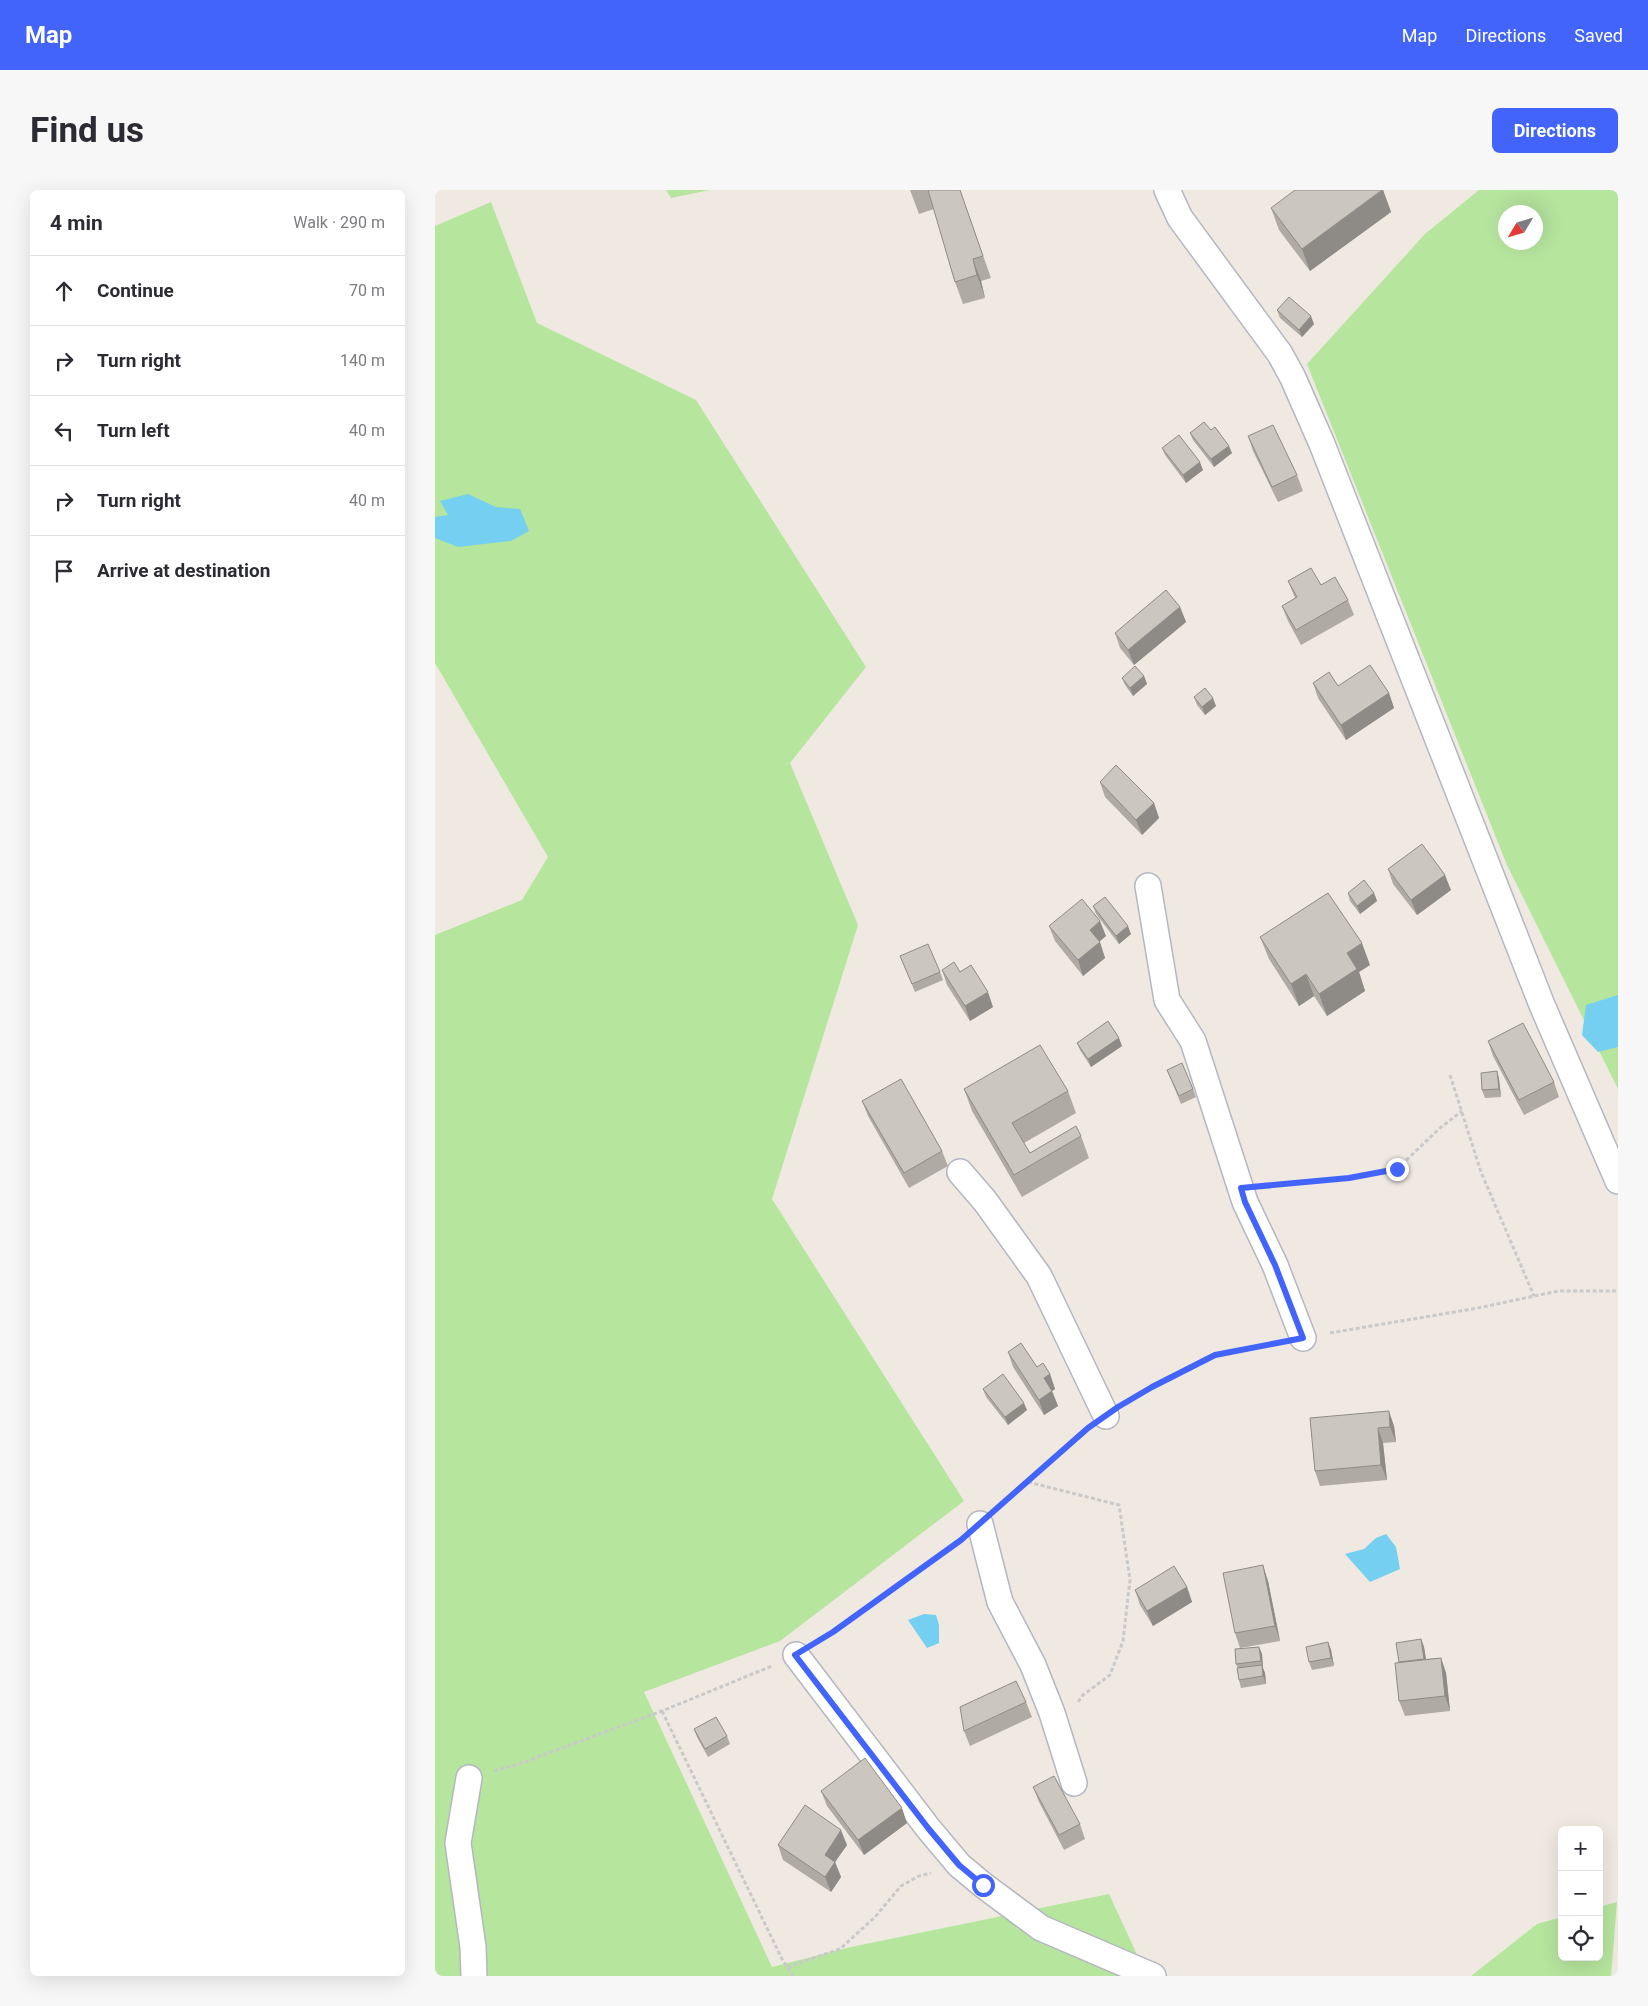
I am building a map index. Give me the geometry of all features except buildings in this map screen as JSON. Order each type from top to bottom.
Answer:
[{"type":"street","points":[[1167,190],[1180,218],[1249,314],[1266,334],[1293,378],[1322,444],[1542,1005],[1618,1181]]},
{"type":"street","points":[[1148,886],[1167,1000],[1196,1048],[1245,1202],[1275,1265],[1303,1338]]},
{"type":"street","points":[[960,1172],[985,1200],[1039,1276],[1106,1416]]},
{"type":"street","points":[[980,1524],[999,1602],[1033,1665],[1057,1727],[1074,1782]]},
{"type":"street","points":[[795,1655],[928,1828],[959,1865],[1041,1928],[1153,1976]]},
{"type":"street","points":[[469,1778],[458,1843],[473,1947],[474,1976]]},
{"type":"path","points":[[1450,1075],[1481,1172],[1534,1296]]},
{"type":"path","points":[[1241,1188],[1349,1178],[1397,1169],[1440,1128],[1462,1111]]},
{"type":"path","points":[[469,1778],[519,1764],[662,1711],[752,1676],[795,1655],[833,1632],[980,1524],[1088,1428],[1152,1387],[1215,1355],[1558,1291],[1618,1291]]},
{"type":"path","points":[[1028,1482],[1119,1505],[1125,1535],[1130,1580],[1123,1641],[1111,1675],[1083,1695],[1057,1727]]},
{"type":"path","points":[[662,1711],[793,1976]]},
{"type":"path","points":[[787,1967],[840,1950],[875,1917],[901,1886],[919,1876],[959,1865]]},
{"type":"green space","points":[[666,190],[710,190],[671,198]]},
{"type":"green space","points":[[1479,190],[1618,190],[1618,1089],[1507,865],[1307,364],[1425,234]]},
{"type":"green space","points":[[491,202],[537,323],[696,400],[866,667],[790,763],[858,925],[772,1199],[964,1501],[780,1641],[644,1692],[772,1967],[851,1947],[1109,1894],[1147,1976],[435,1976],[435,935],[522,900],[548,857],[435,663],[435,226]]},
{"type":"green space","points":[[1617,1902],[1611,1976],[1471,1976],[1537,1924],[1558,1918],[1558,1961],[1603,1961],[1603,1906]]},
{"type":"water","points":[[468,494],[496,507],[520,509],[529,531],[511,541],[458,547],[435,538],[435,517],[448,515],[440,501]]},
{"type":"water","points":[[1618,995],[1618,1047],[1598,1052],[1582,1035],[1586,1005]]},
{"type":"water","points":[[1386,1534],[1396,1547],[1400,1569],[1370,1582],[1345,1554],[1364,1549],[1376,1538]]},
{"type":"water","points":[[924,1614],[936,1615],[939,1625],[939,1643],[927,1648],[908,1620]]},
{"type":"route","points":[[983,1885],[959,1865],[928,1828],[795,1655],[833,1632],[961,1540],[1088,1428],[1118,1407],[1187,1368],[1215,1355],[1303,1338],[1275,1265],[1245,1202],[1241,1188],[1349,1178],[1397,1169]]}]
